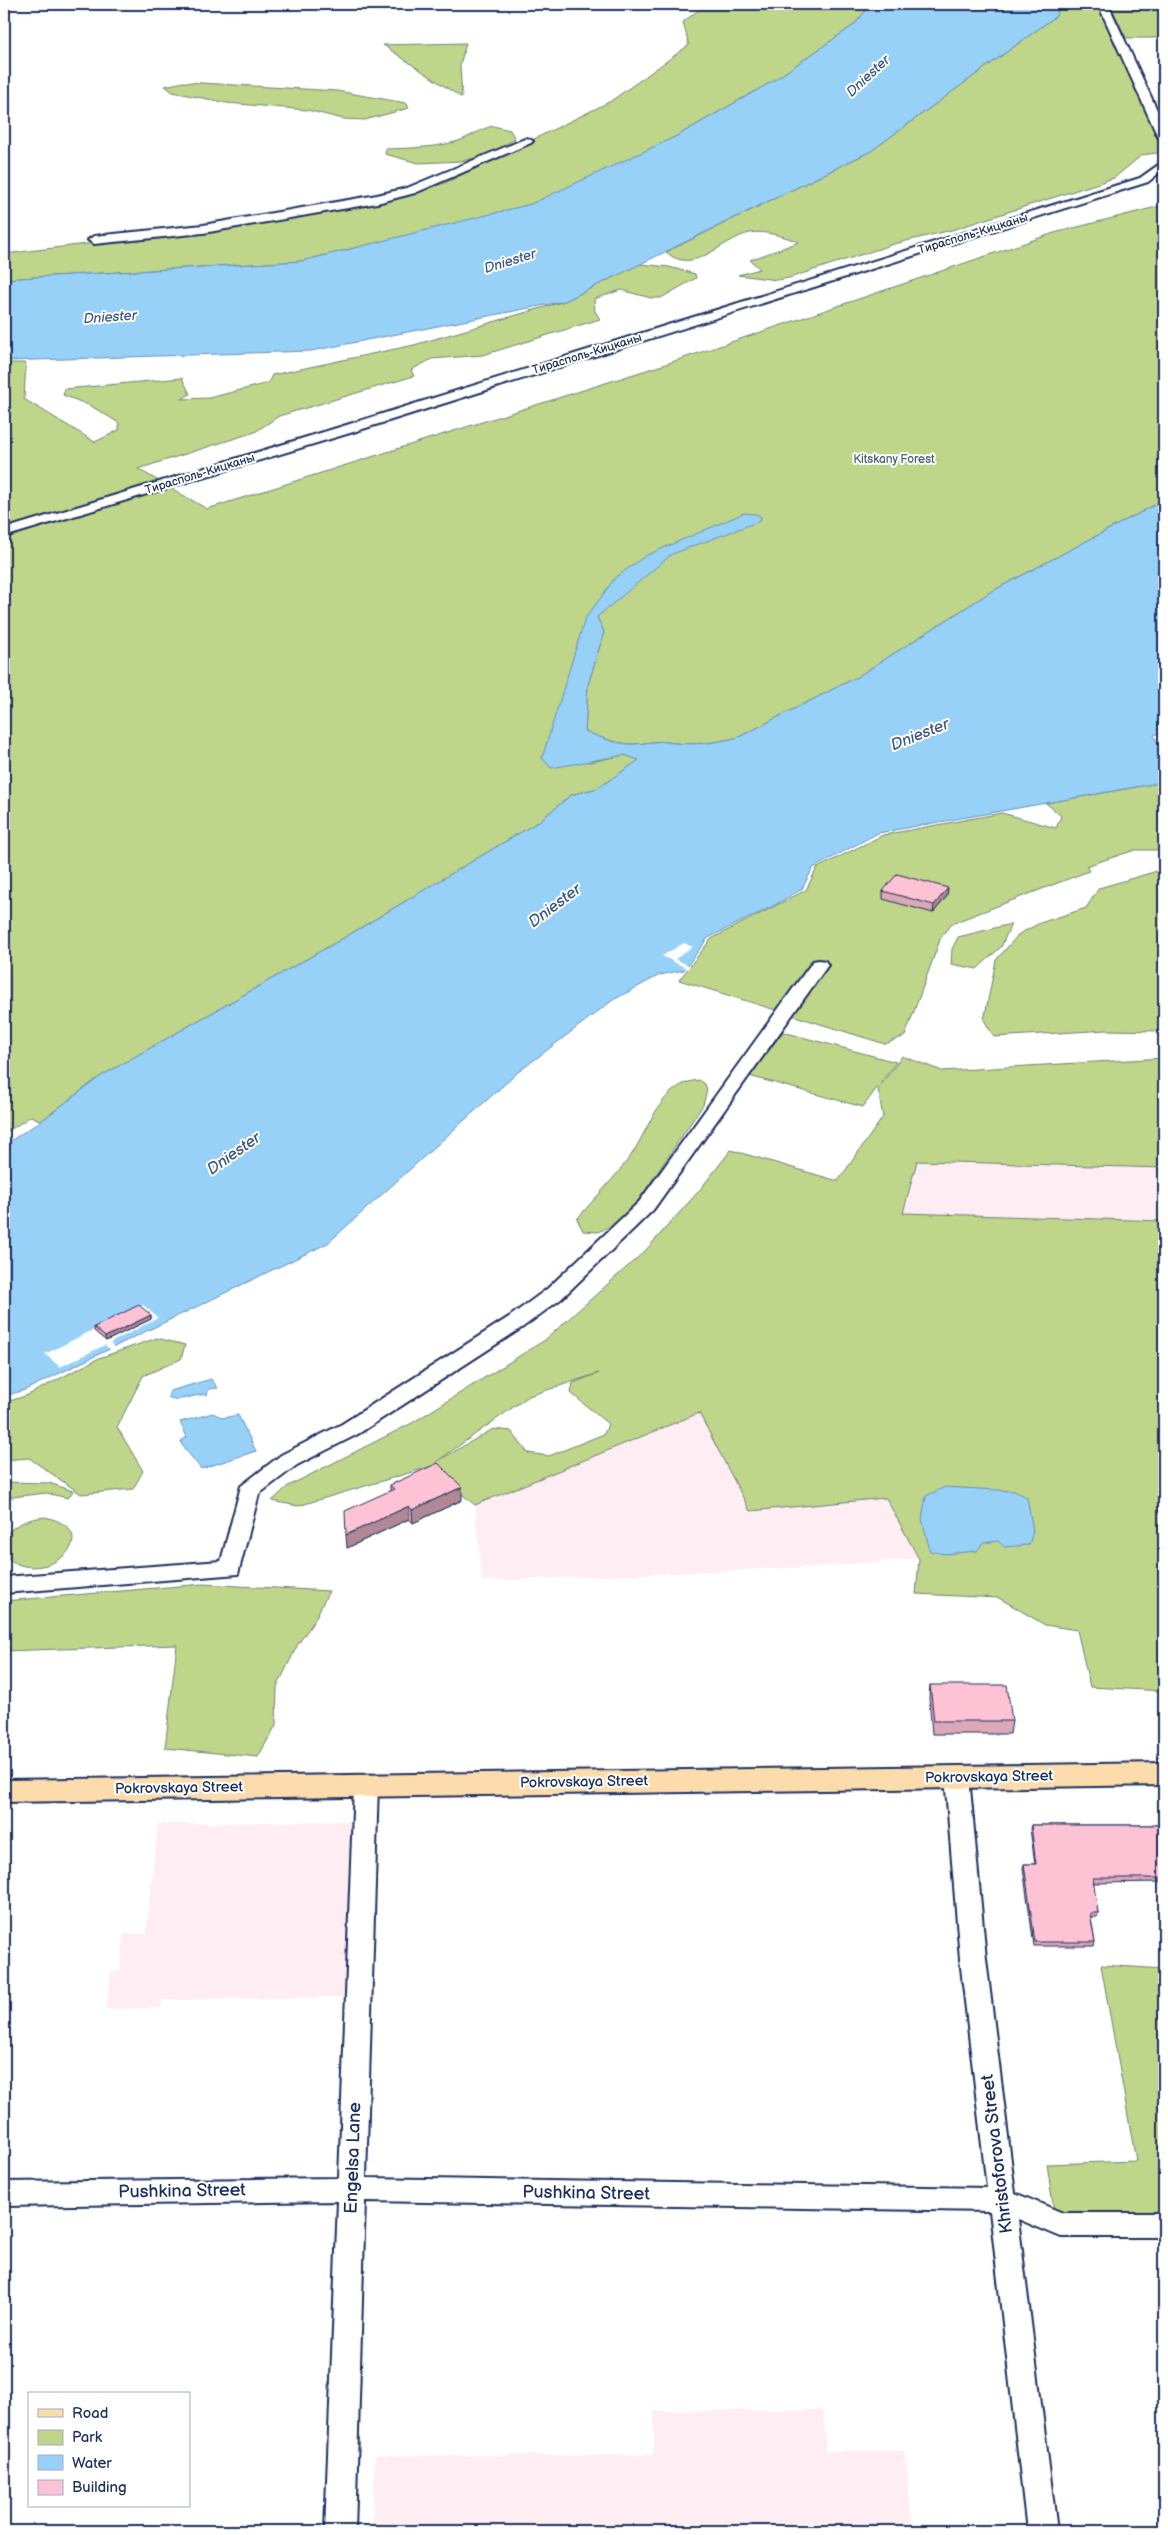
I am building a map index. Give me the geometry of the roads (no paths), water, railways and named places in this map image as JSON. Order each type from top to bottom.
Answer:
[{"type":"main road","name":"Pokrovskaya Street","points":[[4,1791],[366,1784],[1164,1774]]},
{"type":"street","points":[[1103,4],[1152,98],[1164,137]]},
{"type":"street","points":[[94,240],[203,229],[378,199],[411,190],[527,141]]},
{"type":"street","name":"Тирасполь-Кицканы","points":[[4,533],[345,430],[1144,180],[1164,164]]},
{"type":"street","points":[[4,1585],[230,1568],[249,1491],[289,1460],[350,1429],[516,1322],[554,1294],[646,1206],[818,965]]},
{"type":"street","name":"Khristoforova Street","points":[[958,1777],[973,1959],[1042,2531]]},
{"type":"street","name":"Engelsa Lane","points":[[340,2531],[366,1784]]},
{"type":"street","name":"Pushkina Street","points":[[4,2194],[352,2189],[1003,2200],[1061,2225],[1164,2225]]},
{"type":"water","name":"Dniester","points":[[871,4],[1059,4],[1056,16],[871,151],[565,301],[311,351],[4,361],[4,279],[302,261],[531,204],[675,137],[773,81],[854,25]]},
{"type":"water","name":"Dniester","points":[[1164,500],[1164,731],[1154,735],[1157,743],[1164,743],[1164,782],[878,833],[813,868],[802,889],[775,905],[708,938],[684,970],[660,975],[613,1000],[517,1073],[328,1243],[25,1390],[4,1396],[4,1145],[41,1121],[101,1076],[342,939],[538,822],[571,795],[598,788],[639,760],[624,755],[551,768],[542,758],[585,619],[615,578],[645,556],[744,513],[756,514],[761,517],[760,521],[672,554],[597,617],[604,632],[588,685],[585,731],[606,739],[629,744],[662,742],[694,744],[712,742],[739,737],[857,677],[989,593]]},
{"type":"water","points":[[211,1379],[218,1388],[209,1389],[207,1395],[197,1395],[182,1399],[168,1397],[170,1391]]},
{"type":"water","points":[[213,1413],[223,1418],[238,1415],[256,1451],[201,1469],[182,1445],[181,1441],[187,1437],[180,1422]]},
{"type":"water","points":[[945,1487],[1014,1491],[1027,1497],[1033,1531],[1029,1545],[1004,1547],[998,1541],[983,1543],[977,1551],[944,1554],[930,1551],[922,1519],[926,1496]]},
{"type":"park label","name":"Kitskany Forest","points":[[894,459]]}]
